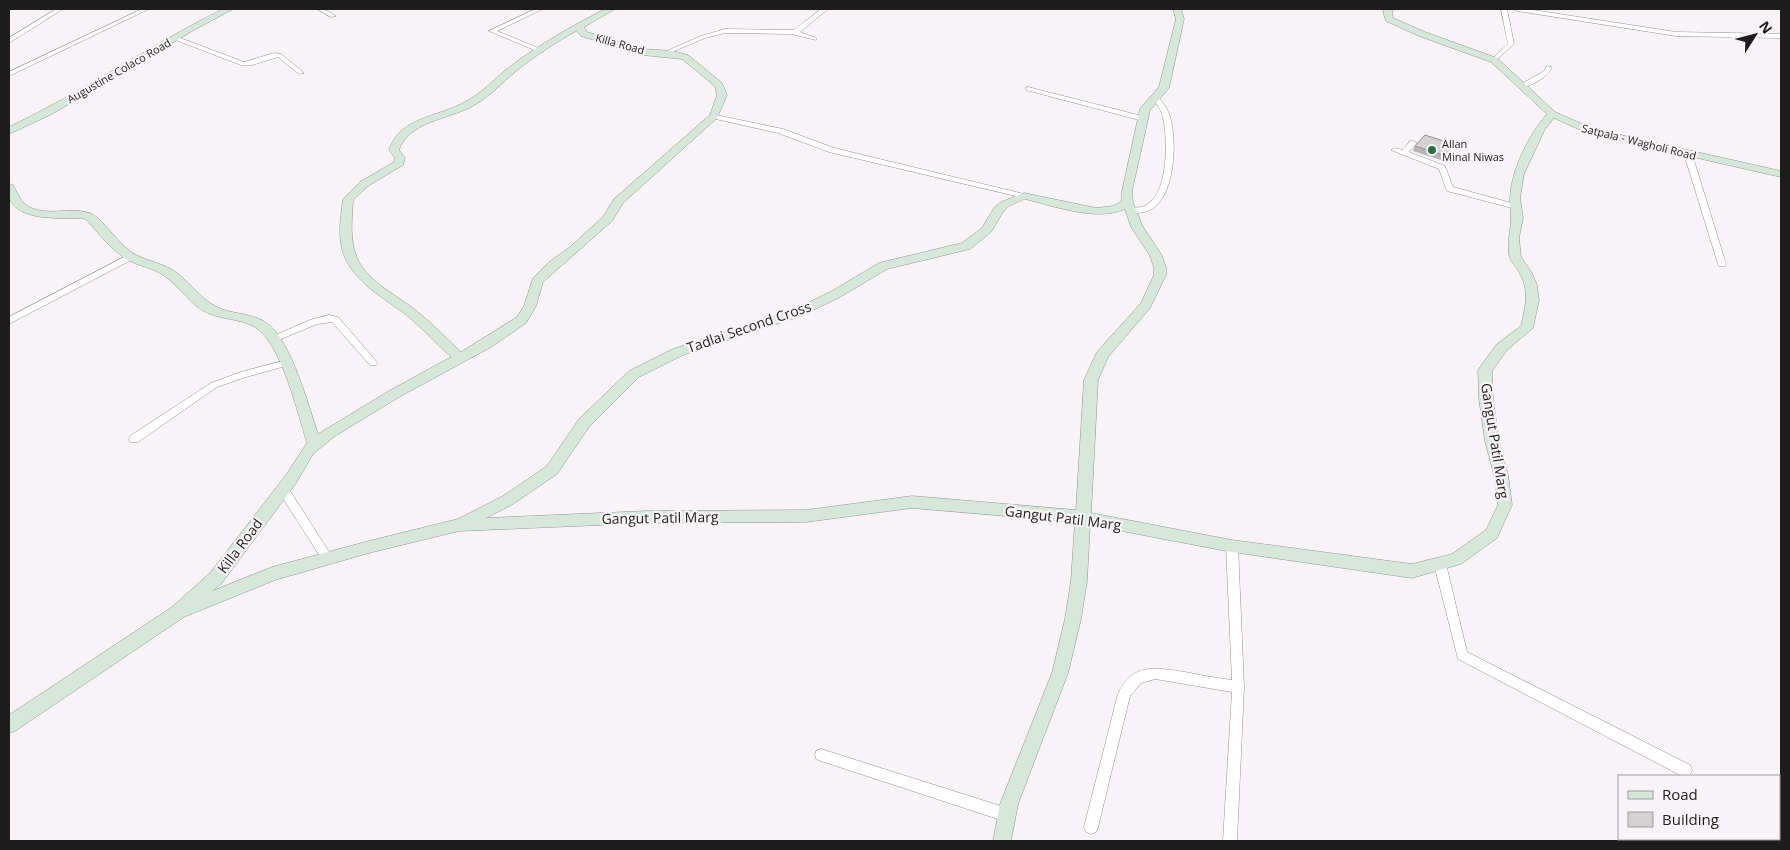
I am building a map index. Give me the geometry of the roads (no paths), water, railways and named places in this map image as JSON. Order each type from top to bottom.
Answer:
[{"type":"street","points":[[9,41],[60,9]]},
{"type":"street","points":[[9,74],[146,9]]},
{"type":"street","name":"Augustine Colaco Road","points":[[10,129],[56,108],[175,38],[229,9]]},
{"type":"street","points":[[320,9],[333,16]]},
{"type":"street","points":[[540,9],[492,31],[541,51]]},
{"type":"street","points":[[580,27],[611,9]]},
{"type":"street","points":[[796,33],[825,9]]},
{"type":"street","points":[[1002,841],[1009,804],[1060,673],[1073,619],[1079,581],[1091,380],[1102,355],[1146,305],[1160,275],[1160,267],[1155,254],[1137,227],[1129,207],[1127,191],[1136,157],[1145,109],[1164,88],[1180,20],[1177,9]]},
{"type":"street","name":"Satpala - Wagholi Road","points":[[1391,9],[1388,11],[1389,19],[1422,34],[1494,60],[1552,114],[1590,131],[1781,174]]},
{"type":"street","points":[[1494,60],[1511,44],[1504,9]]},
{"type":"street","points":[[1517,9],[1676,34],[1781,36]]},
{"type":"street","name":"Killa Road","points":[[9,724],[178,612],[216,578],[283,490],[308,450],[314,445],[346,423],[486,344],[522,320],[530,306],[537,281],[553,265],[574,250],[608,219],[618,202],[714,116],[722,94],[719,85],[705,72],[685,57],[665,53],[642,52],[622,47],[584,34],[580,27],[555,39],[541,51],[513,69],[480,98],[451,113],[411,128],[399,136],[394,150],[400,158],[399,163],[364,184],[348,199],[346,224],[348,250],[366,279],[414,316],[460,358]]},
{"type":"street","points":[[665,53],[695,40],[725,31],[796,33],[814,39]]},
{"type":"street","points":[[175,38],[243,64],[254,63],[279,55],[301,74]]},
{"type":"street","points":[[1522,86],[1548,72],[1549,67]]},
{"type":"street","points":[[1028,89],[1143,119]]},
{"type":"street","points":[[714,116],[780,131],[832,150],[1024,196],[1096,211],[1129,207],[1146,210],[1150,207],[1166,182],[1170,151],[1167,117],[1156,98]]},
{"type":"street","name":"Gangut Patil Marg","points":[[178,612],[272,574],[327,558],[459,525],[647,517],[806,516],[912,502],[1082,517],[1232,546],[1412,571],[1456,559],[1492,534],[1505,504],[1501,476],[1492,441],[1486,399],[1485,370],[1502,347],[1526,328],[1533,300],[1526,273],[1515,257],[1515,198],[1519,174],[1540,128],[1552,114]]},
{"type":"street","points":[[1404,153],[1413,143]]},
{"type":"street","points":[[1394,150],[1442,168],[1450,189],[1516,207]]},
{"type":"street","points":[[1688,154],[1722,264]]},
{"type":"street","points":[[9,187],[20,206],[36,213],[84,215],[91,218],[130,257],[167,272],[200,302],[213,311],[243,318],[264,326],[274,339],[286,363],[300,398],[314,445]]},
{"type":"street","name":"Tadlai Second Cross","points":[[459,525],[508,500],[552,470],[584,423],[634,374],[678,352],[797,312],[836,294],[883,266],[966,246],[987,230],[998,210],[1004,204],[1024,196]]},
{"type":"street","points":[[9,321],[130,257]]},
{"type":"street","points":[[274,339],[332,318],[335,319],[373,363]]},
{"type":"street","points":[[134,439],[214,385],[244,374],[286,363]]},
{"type":"street","points":[[283,490],[327,558]]},
{"type":"street","points":[[1230,841],[1238,687],[1232,546]]},
{"type":"street","points":[[1440,564],[1462,655],[1685,770]]},
{"type":"street","points":[[1091,827],[1124,694],[1132,681],[1143,674],[1155,672],[1238,687]]},
{"type":"street","points":[[821,755],[1007,815]]},
{"type":"place","name":"Allan Minal Niwas","points":[[1432,150]]}]
